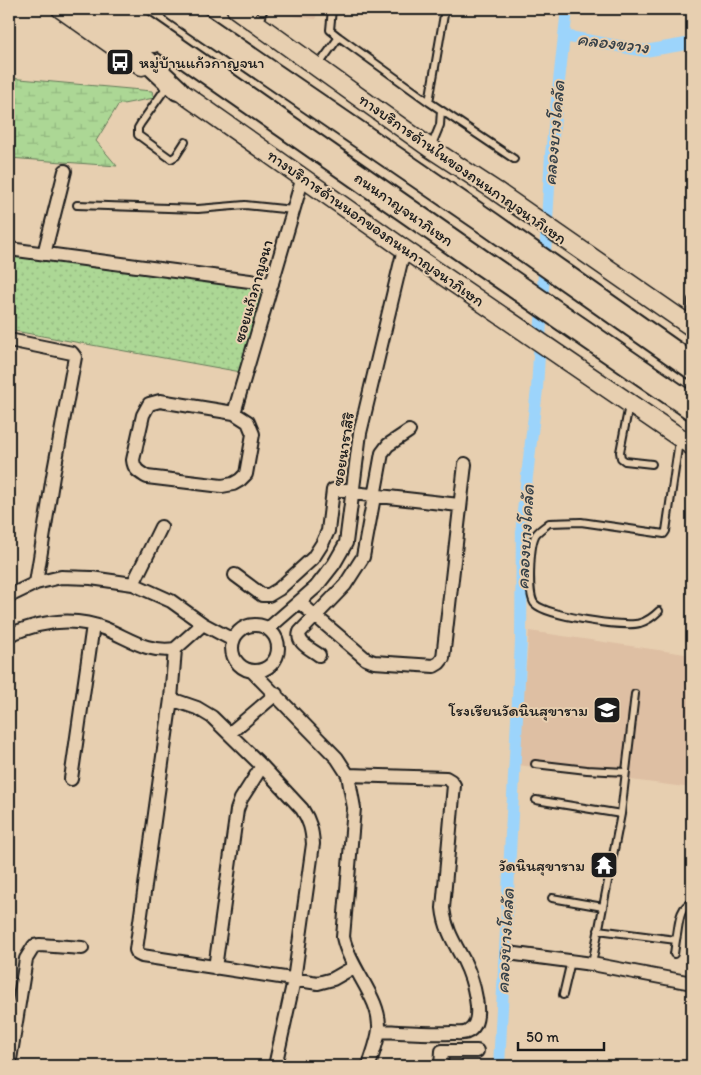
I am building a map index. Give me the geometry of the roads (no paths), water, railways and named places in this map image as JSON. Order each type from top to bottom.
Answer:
[{"type":"highway","points":[[176,9],[491,225],[692,366]]},
{"type":"highway","name":"ถนนกาญจนาภิเษก","points":[[102,12],[198,64],[692,407]]},
{"type":"main road","name":"ทางบริการด้านนอกของถนนกาญจนาภิเษก","points":[[61,9],[482,302],[686,441]]},
{"type":"main road","name":"ทางบริการด้านในของถนนกาญจนาภิเษก","points":[[236,9],[261,16],[317,67],[430,148],[496,191],[692,326]]},
{"type":"main road","points":[[102,12],[173,87]]},
{"type":"street","points":[[44,254],[65,171]]},
{"type":"street","name":"ซอยแก้วกาญจนา","points":[[234,413],[303,177]]},
{"type":"street","name":"ซอยนาราสิริ","points":[[269,628],[316,587],[334,564],[346,542],[360,433],[404,248]]},
{"type":"street","points":[[9,249],[272,284]]},
{"type":"street","points":[[9,340],[72,353],[75,357],[36,583]]},
{"type":"street","points":[[160,401],[234,413],[248,422],[253,434],[246,474],[240,480],[222,486],[147,477],[138,472],[133,466],[143,415],[149,404],[160,401]]},
{"type":"street","points":[[319,655],[300,640],[300,632],[345,585],[363,557],[382,453],[388,445],[409,431]]},
{"type":"street","points":[[299,602],[358,653],[374,662],[434,666],[440,663],[443,658],[465,464]]},
{"type":"street","points":[[235,575],[262,595],[268,595],[279,590],[312,558],[322,544],[328,531],[333,490],[459,505]]},
{"type":"street","points":[[133,584],[161,527]]},
{"type":"street","points":[[9,596],[36,583],[61,577],[133,584],[171,601],[203,624],[233,640]]},
{"type":"street","points":[[9,635],[39,624],[54,622],[93,625],[151,649],[164,651],[175,650],[203,624]]},
{"type":"street","points":[[252,671],[267,668],[276,657],[278,650],[278,641],[269,628],[253,624],[245,626],[233,640],[232,653],[235,660],[239,665],[252,671],[276,694],[337,758],[348,775],[354,808],[343,936],[346,950],[378,1012],[379,1031],[369,1066]]},
{"type":"street","points":[[70,779],[93,625]]},
{"type":"street","points":[[175,650],[171,700],[136,950],[138,954],[215,968],[318,983],[326,982],[354,967]]},
{"type":"street","points":[[230,734],[276,694]]},
{"type":"street","points":[[171,700],[204,712],[230,734],[262,766],[310,820],[313,844],[294,980],[275,1066]]},
{"type":"street","points":[[215,968],[226,874],[237,810],[241,799],[262,766]]},
{"type":"street","points":[[348,775],[446,778],[454,785],[444,921],[472,979],[477,1012],[476,1023],[466,1033],[436,1034],[379,1031]]},
{"type":"street","points":[[9,1066],[26,959],[29,953],[34,946],[40,945],[82,948]]},
{"type":"street","points":[[508,953],[592,964],[692,981]]},
{"type":"street","points":[[441,1066],[442,1051],[477,1051]]},
{"type":"lane","points":[[332,9],[330,30],[429,102],[514,159]]},
{"type":"lane","points":[[429,102],[445,9]]},
{"type":"lane","points":[[317,67],[339,37]]},
{"type":"lane","points":[[173,87],[138,128],[138,136],[171,159],[176,156],[185,142]]},
{"type":"lane","points":[[430,148],[440,125],[441,110]]},
{"type":"lane","points":[[77,205],[198,209],[245,205],[293,210]]},
{"type":"lane","points":[[692,300],[692,326]]},
{"type":"lane","points":[[630,402],[620,452],[621,458],[625,461],[652,464]]},
{"type":"lane","points":[[659,611],[638,624],[590,621],[549,612],[534,604],[530,593],[531,564],[535,536],[549,523],[581,522],[664,534],[686,441]]},
{"type":"lane","points":[[592,964],[620,814],[635,694]]},
{"type":"lane","points":[[534,764],[625,772]]},
{"type":"lane","points":[[536,800],[620,814]]},
{"type":"lane","points":[[552,898],[603,907]]},
{"type":"lane","points":[[674,954],[682,912],[684,907],[692,903]]},
{"type":"lane","points":[[598,930],[676,940]]},
{"type":"lane","points":[[563,995],[571,962]]},
{"type":"waterway","name":"คลองบางโคลัด","points":[[499,1066],[521,641],[522,520],[537,389],[551,154],[567,9]]},
{"type":"waterway","name":"คลองขวาง","points":[[564,36],[645,51],[692,43]]},
{"type":"place","name":"หมู่บ้านแก้วกาญจนา","points":[[120,62]]},
{"type":"place","name":"โรงเรียนวัดนินสุขาราม","points":[[607,710]]},
{"type":"place","name":"วัดนินสุขาราม","points":[[604,865]]}]
